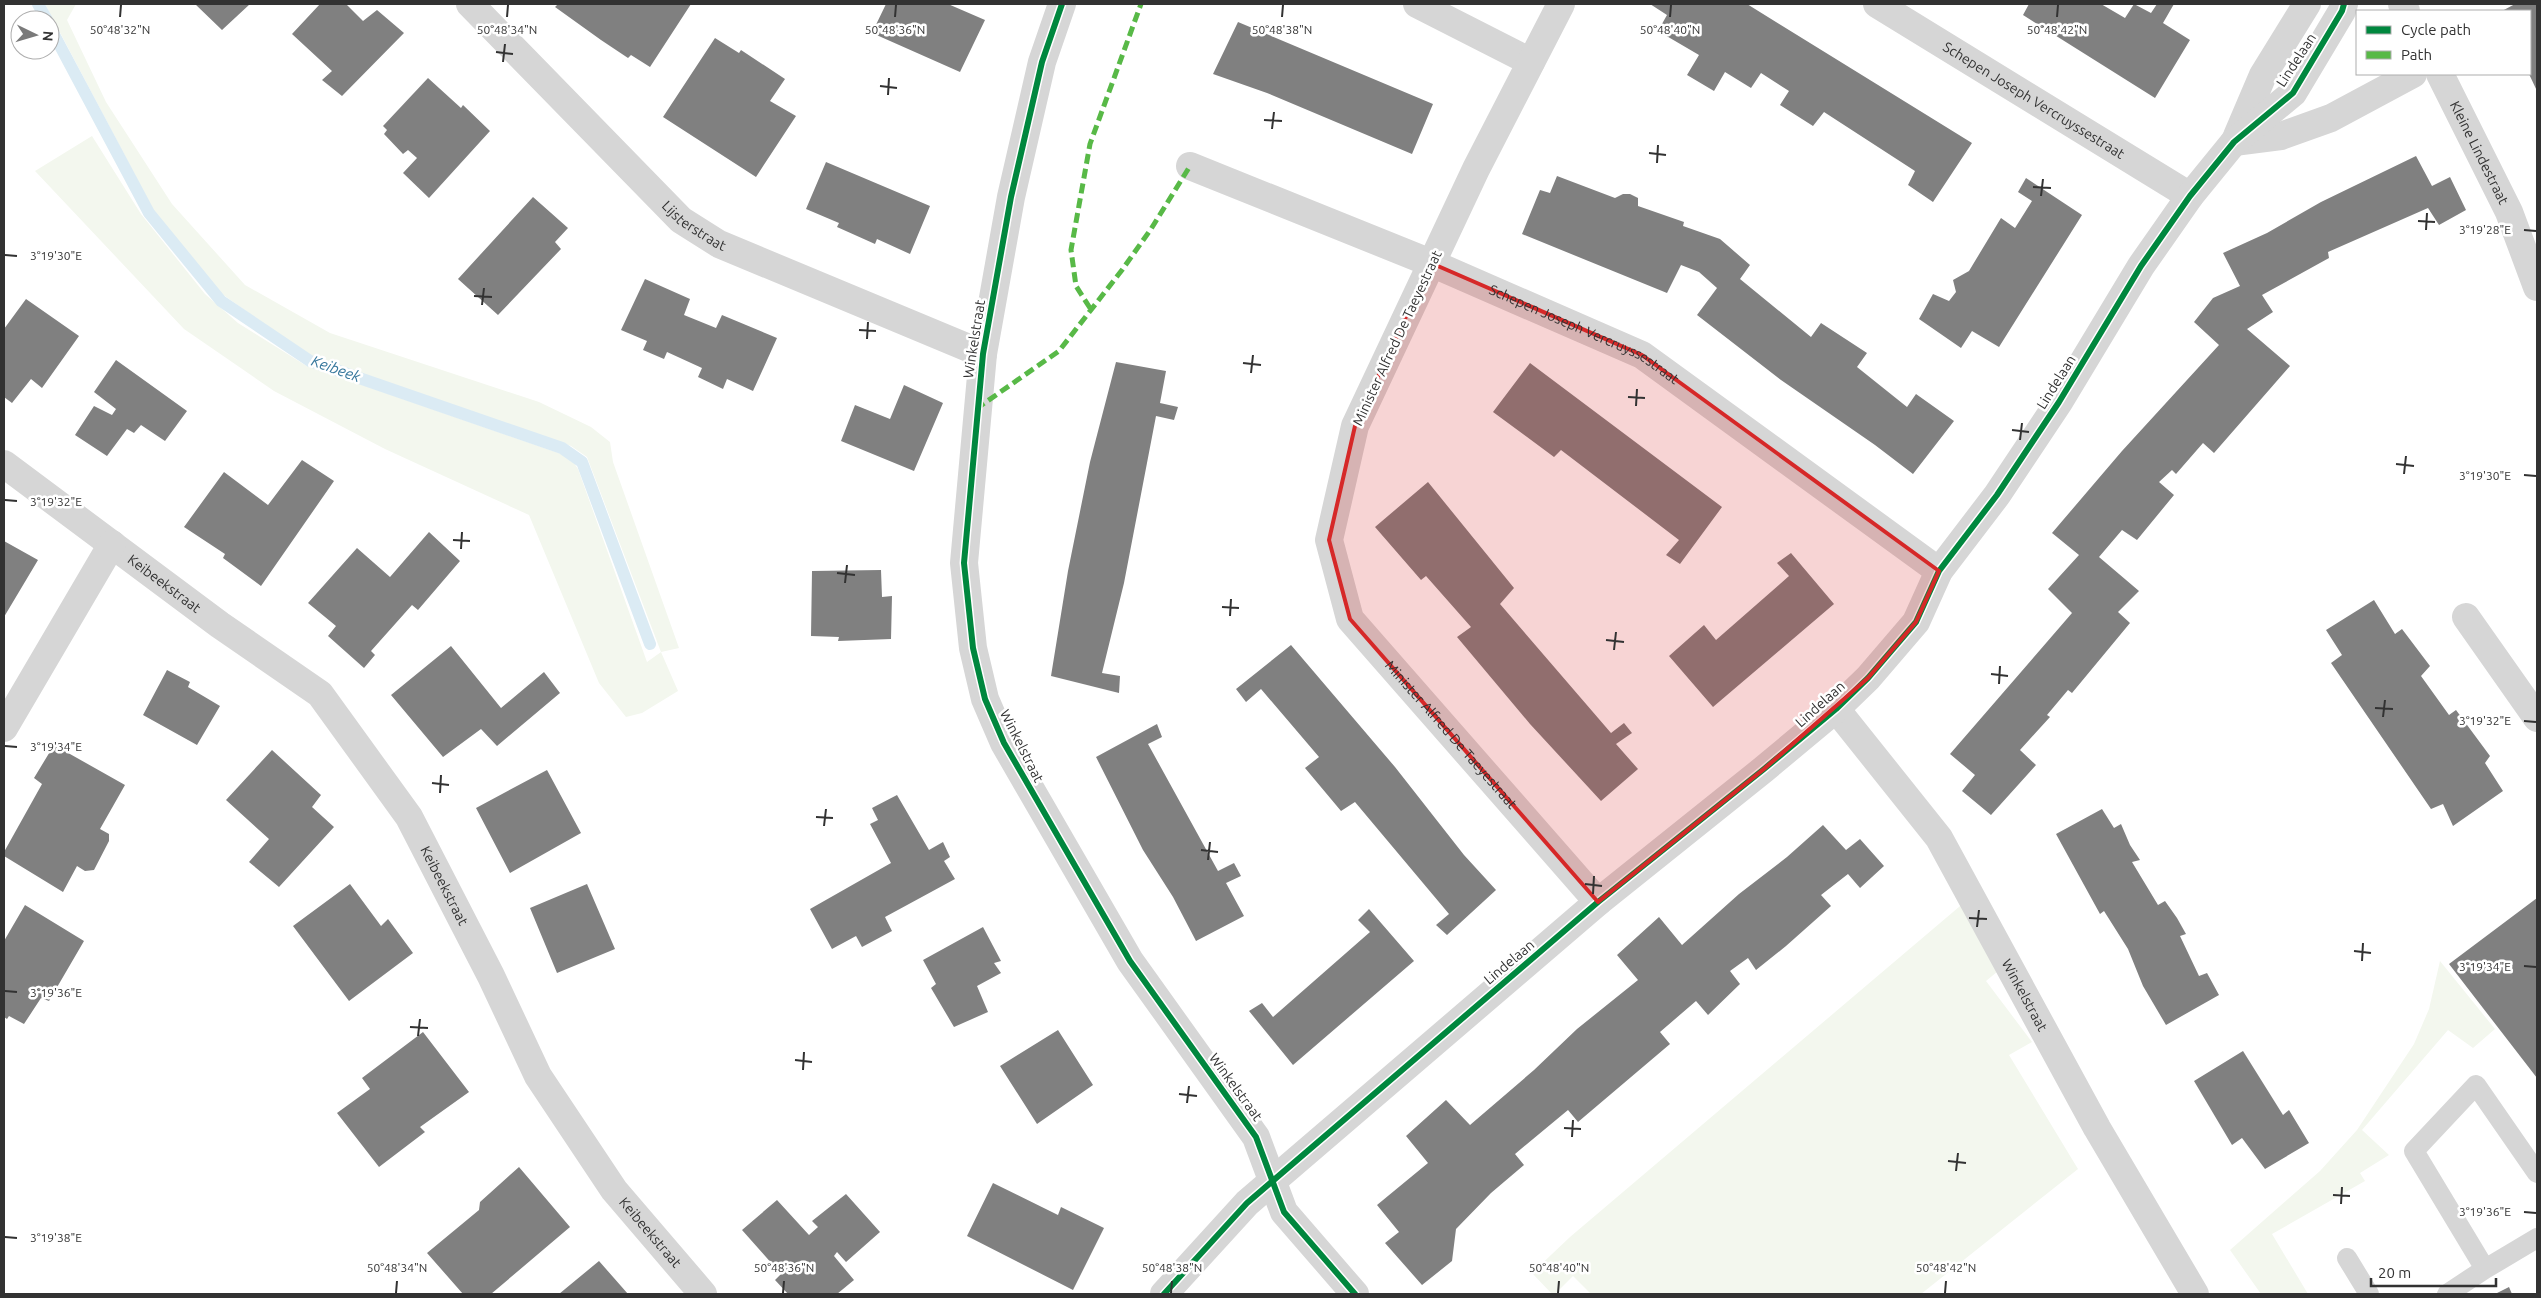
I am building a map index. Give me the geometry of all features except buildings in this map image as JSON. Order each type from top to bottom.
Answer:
[{"type":"street","name":"Lijsterstraat","points":[[470,4],[681,220],[720,244],[982,354]]},
{"type":"street","name":"Winkelstraat","points":[[1062,4],[1042,62],[1011,197],[982,354],[964,563],[973,648],[985,698],[1004,742],[1130,961],[1256,1137],[1284,1212],[1355,1294]]},
{"type":"street","points":[[1417,4],[1531,62]]},
{"type":"street","name":"Minister Alfred De Taeyestraat","points":[[1561,4],[1476,169],[1355,426],[1329,540],[1350,619],[1598,902]]},
{"type":"street","name":"Schepen Joseph Vercruyssestraat","points":[[1877,4],[2190,196]]},
{"type":"street","name":"Lindelaan","points":[[2234,142],[2264,75],[2307,4]]},
{"type":"street","name":"Lindelaan","points":[[1164,1294],[1247,1203],[1598,902],[1764,769],[1836,709],[1868,678],[1916,622],[1939,571],[1996,495],[2049,418],[2141,266],[2190,196],[2234,142],[2293,93],[2342,11],[2344,4]]},
{"type":"street","points":[[2234,142],[2281,136],[2331,118],[2411,75]]},
{"type":"street","name":"Kleine Lindestraat","points":[[2441,75],[2510,212],[2537,287]]},
{"type":"street","name":"Schepen Joseph Vercruyssestraat","points":[[1190,166],[1431,263],[1642,355],[1939,571]]},
{"type":"street","name":"Keibeekstraat","points":[[4,464],[220,625],[320,694],[408,817],[491,976],[538,1076],[614,1190],[703,1294]]},
{"type":"street","points":[[4,728],[112,544]]},
{"type":"street","points":[[2466,617],[2537,718]]},
{"type":"street","name":"Winkelstraat","points":[[1836,709],[1939,838],[2097,1128],[2196,1294]]},
{"type":"lane","points":[[2485,1269],[2414,1151],[2476,1085],[2537,1173]]},
{"type":"lane","points":[[2447,1294],[2537,1238]]},
{"type":"lane","points":[[2347,1258],[2369,1294]]},
{"type":"highlighted area","points":[[1431,263],[1642,355],[1939,571],[1916,622],[1868,678],[1764,769],[1598,902],[1350,619],[1329,540],[1355,426]]},
{"type":"shaded area","points":[[45,4],[76,4],[67,20],[106,102],[172,204],[245,285],[330,333],[539,402],[591,427],[610,442],[613,462],[679,648],[661,652],[587,457],[571,446],[313,358],[222,294],[154,211],[60,32],[60,10],[48,10]]},
{"type":"shaded area","points":[[92,136],[141,214],[205,294],[238,323],[305,365],[570,457],[578,469],[647,662],[661,652],[678,691],[642,713],[626,717],[599,683],[529,515],[385,449],[274,391],[184,329],[35,171]]},
{"type":"shaded area","points":[[1966,901],[2009,962],[1986,981],[2032,1042],[2009,1055],[2078,1169],[1921,1294],[1591,1294],[1573,1276],[1555,1294],[1552,1294],[1532,1273],[1570,1237]]},
{"type":"shaded area","points":[[2440,961],[2495,1029],[2473,1048],[2448,1030],[2362,1130],[2389,1155],[2360,1173],[2365,1181],[2272,1234],[2308,1294],[2261,1294],[2230,1250],[2320,1171],[2357,1130],[2414,1044],[2429,1009]]},
{"type":"waterway","name":"Keibeek","points":[[38,4],[41,10]]},
{"type":"waterway","name":"Keibeek","points":[[60,46],[149,213],[221,301],[310,361],[562,448],[582,462],[650,644]]},
{"type":"marked path","points":[[1090,308],[1076,286],[1071,250],[1090,144],[1141,4]]},
{"type":"marked path","points":[[976,409],[1059,351],[1122,270],[1151,229],[1190,166]]},
{"type":"cycle path","points":[[1062,4],[1042,62],[1011,197],[983,354],[964,563],[973,648],[985,699],[1004,743],[1130,961],[1256,1137],[1284,1212],[1355,1294]]},
{"type":"cycle path","points":[[1164,1294],[1247,1203],[1598,902],[1764,769],[1836,709],[1868,678],[1916,622],[1939,571],[1997,495],[2059,402],[2141,266],[2190,196],[2234,142],[2293,93],[2342,11],[2344,4]]}]
